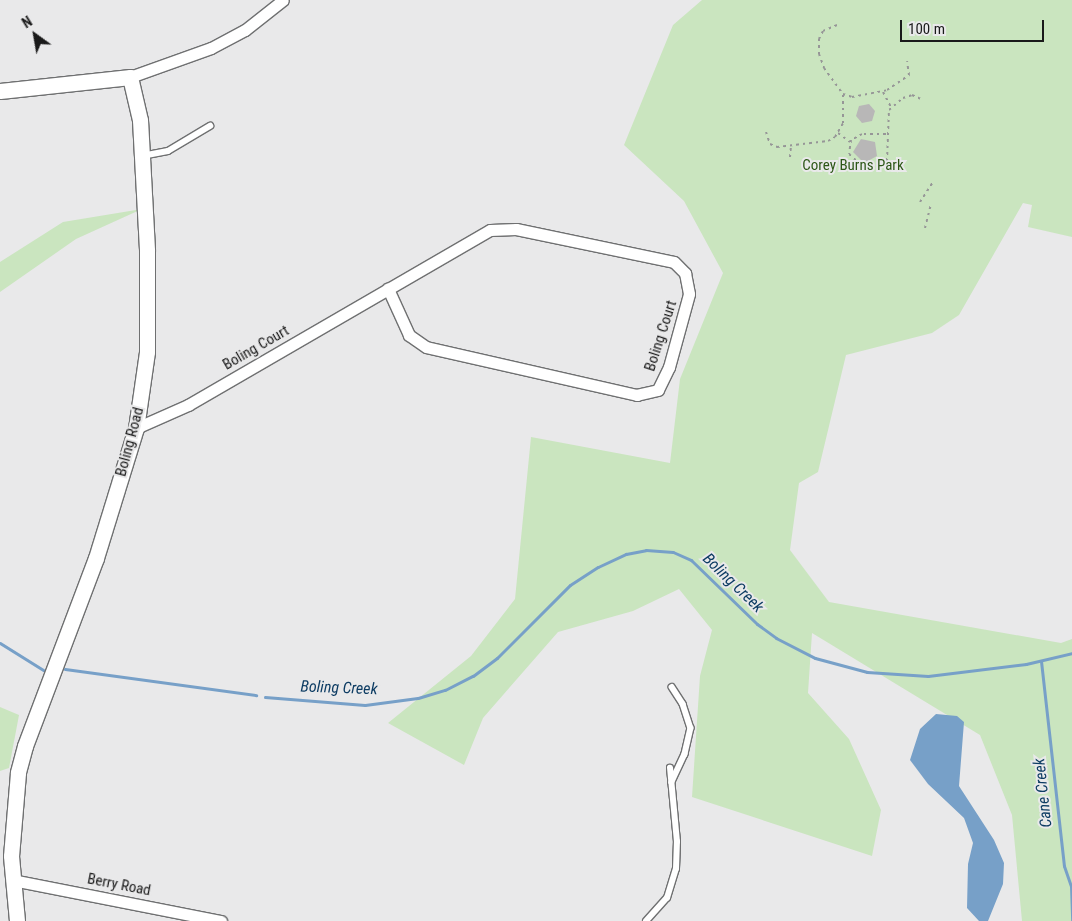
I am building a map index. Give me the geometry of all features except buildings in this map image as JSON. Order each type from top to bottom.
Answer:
[{"type":"street","points":[[0,91],[130,77],[211,48],[245,30],[283,0]]},
{"type":"street","name":"Boling Road","points":[[17,921],[12,880],[11,827],[22,759],[93,566],[136,428],[147,352],[140,120],[130,77]]},
{"type":"street","name":"Boling Court","points":[[136,428],[188,404],[481,234],[509,228],[674,262],[685,273],[689,294],[669,367],[658,390],[637,395],[426,347],[409,334],[388,289]]},
{"type":"street","name":"Berry Road","points":[[12,880],[220,921]]},
{"type":"lane","points":[[142,156],[168,151],[210,126]]},
{"type":"lane","points":[[672,687],[683,704],[691,728],[685,754],[672,782]]},
{"type":"lane","points":[[646,921],[666,898],[676,869],[677,842],[670,768]]},
{"type":"path","points":[[766,132],[770,144],[777,147],[828,142],[838,132],[843,124],[843,94],[824,68],[819,54],[819,39],[823,31],[837,25]]},
{"type":"path","points":[[843,94],[852,96],[883,92],[909,75],[907,61]]},
{"type":"path","points":[[883,92],[892,107]]},
{"type":"path","points":[[886,134],[862,134],[850,143],[849,154],[860,164],[871,167],[887,161],[886,134],[892,107],[903,98],[912,95],[923,100]]},
{"type":"path","points":[[838,132],[850,143]]},
{"type":"path","points":[[790,157],[791,146]]},
{"type":"path","points":[[920,202],[933,182]]},
{"type":"path","points":[[926,228],[931,204]]},
{"type":"green space","name":"Corey Burns Park","points":[[702,0],[1072,0],[1072,237],[1028,227],[1032,205],[1023,203],[959,315],[932,333],[846,355],[818,472],[799,483],[790,550],[829,602],[1061,643],[1072,639],[1072,921],[1022,921],[1012,815],[980,735],[812,633],[808,693],[849,739],[881,810],[872,856],[692,797],[700,676],[712,630],[679,589],[633,611],[558,632],[483,718],[464,765],[388,723],[471,656],[515,599],[531,437],[670,463],[680,379],[723,273],[684,201],[624,145],[673,25]]},
{"type":"green space","points":[[142,209],[76,239],[0,292],[0,262],[63,222]]},
{"type":"green space","points":[[0,707],[19,715],[9,768],[0,771]]},
{"type":"water","points":[[936,714],[957,716],[964,722],[959,786],[994,840],[1004,863],[1003,884],[988,921],[979,921],[967,908],[968,864],[973,843],[964,818],[928,784],[910,760],[920,729]]},
{"type":"waterway","name":"Boling Creek","points":[[265,697],[365,705],[418,698],[445,690],[473,676],[497,658],[570,585],[598,567],[626,554],[646,550],[673,552],[691,560],[757,624],[776,638],[815,658],[867,672],[928,676],[1026,664],[1072,653]]},
{"type":"waterway","name":"Boling Creek","points":[[0,643],[43,670]]},
{"type":"waterway","name":"Cane Creek","points":[[1041,661],[1064,866],[1071,886],[1072,921]]},
{"type":"waterway","name":"Boling Creek","points":[[65,669],[256,695]]}]
